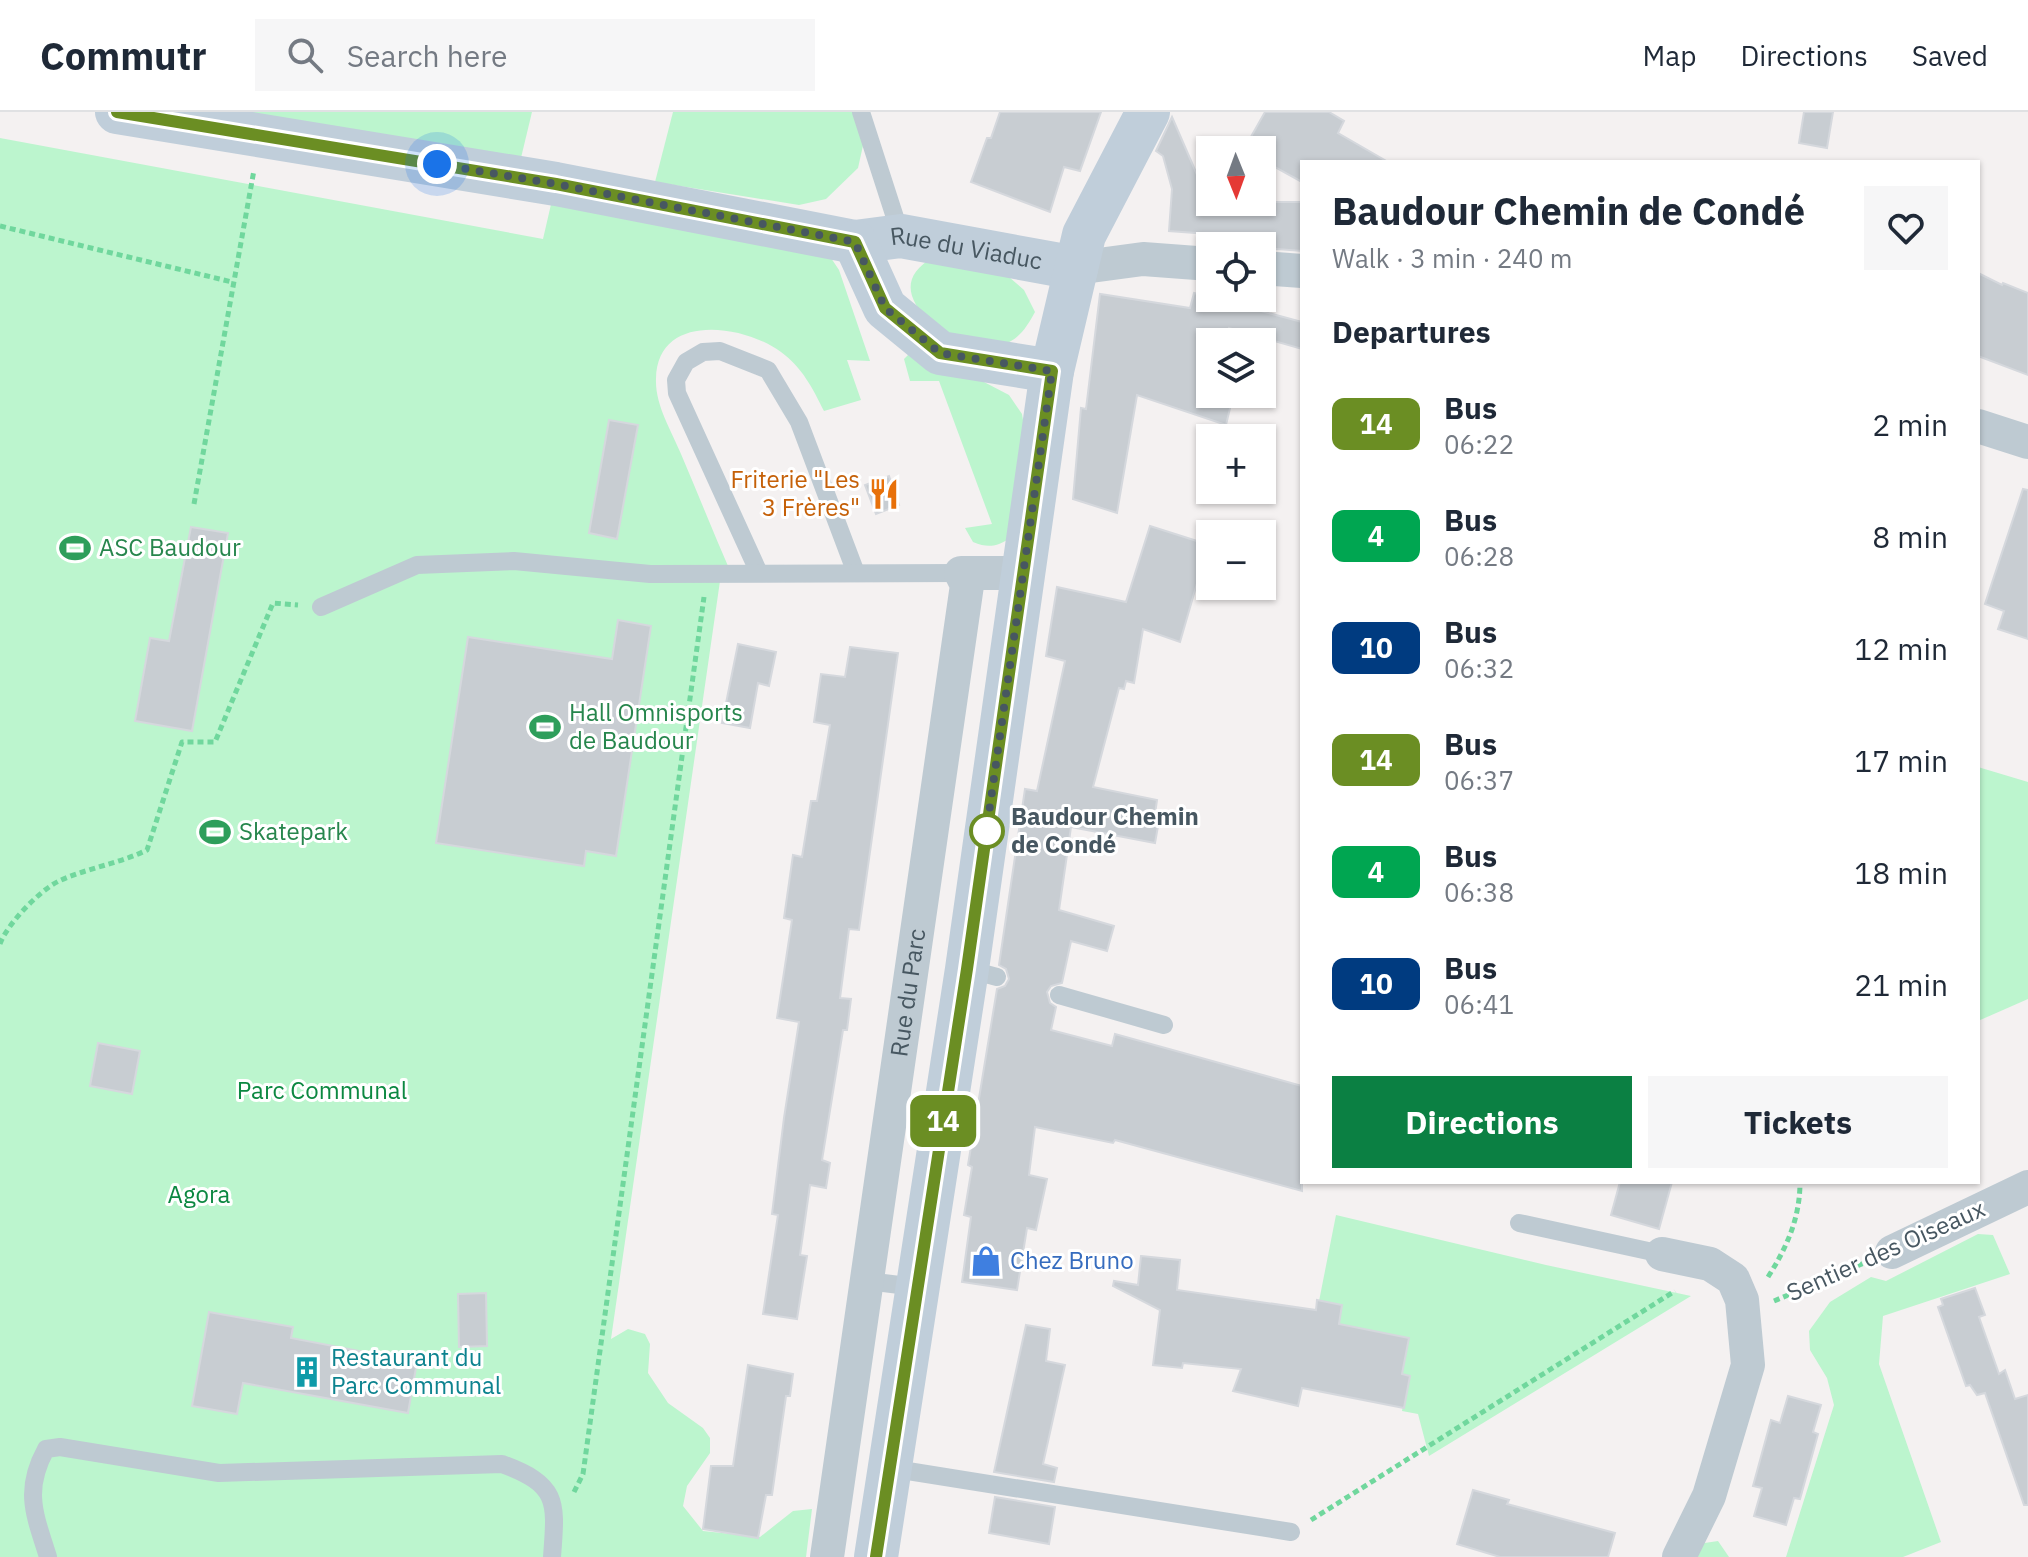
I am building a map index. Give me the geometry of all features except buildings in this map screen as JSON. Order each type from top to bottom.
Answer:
[{"type":"street","name":"Rue du Viaduc","points":[[117,112],[556,184],[855,242],[901,236],[1076,268]]},
{"type":"street","points":[[876,1557],[916,1287],[982,973],[1025,573],[1052,371],[1084,235],[1148,112]]},
{"type":"street","name":"Rue du Viaduc","points":[[855,242],[885,308],[940,353],[1052,371]]},
{"type":"street","points":[[1076,268],[1143,259],[1196,263]]},
{"type":"street","points":[[1276,269],[1300,271]]},
{"type":"street","points":[[1980,427],[2028,442]]},
{"type":"street","points":[[961,573],[1025,573]]},
{"type":"street","name":"Rue du Parc","points":[[827,1557],[967,585],[961,573]]},
{"type":"street","name":"Sentier des Oiseaux","points":[[1892,1252],[2025,1197]]},
{"type":"street","points":[[1662,1254],[1710,1264],[1733,1279],[1742,1300],[1748,1365],[1709,1496],[1679,1557]]},
{"type":"lane","points":[[861,112],[901,236]]},
{"type":"lane","points":[[759,573],[677,393],[676,380],[686,362],[703,352],[720,351],[768,370],[799,422],[856,573]]},
{"type":"lane","points":[[321,607],[417,565],[514,561],[650,574],[961,573]]},
{"type":"lane","points":[[1059,995],[1164,1025]]},
{"type":"lane","points":[[1519,1223],[1662,1254]]},
{"type":"lane","points":[[867,1281],[916,1287]]},
{"type":"lane","points":[[48,1557],[31,1503],[39,1463],[46,1449],[60,1447],[219,1473],[502,1464],[527,1473],[545,1489],[556,1509],[552,1557]]},
{"type":"lane","points":[[889,1468],[1291,1532]]},
{"type":"path","points":[[194,504],[260,135]]},
{"type":"path","points":[[0,226],[232,282]]},
{"type":"path","points":[[556,1509],[574,1493],[583,1474],[707,573]]},
{"type":"path","points":[[0,944],[23,910],[57,882],[127,860],[147,850],[182,742],[215,742],[273,603],[321,607]]},
{"type":"path","points":[[1744,1314],[1787,1247],[1795,1221],[1800,1184]]},
{"type":"path","name":"Sentier des Oiseaux","points":[[1744,1314],[1892,1252]]},
{"type":"path","points":[[1291,1532],[1684,1285],[1710,1264]]},
{"type":"green space","points":[[228,112],[532,112],[520,162]]},
{"type":"green space","points":[[673,112],[860,112],[864,141],[858,168],[826,199],[799,205],[655,182]]},
{"type":"green space","name":"Parc Communal","points":[[0,138],[543,239],[552,200],[831,258],[839,270],[870,361],[847,360],[861,400],[824,411],[795,364],[765,342],[746,335],[705,330],[686,334],[671,343],[660,357],[656,389],[661,408],[731,573],[721,574],[611,1339],[628,1329],[645,1334],[650,1344],[648,1373],[668,1403],[703,1428],[710,1438],[710,1453],[687,1486],[683,1506],[703,1531],[760,1537],[793,1511],[812,1509],[806,1557],[0,1557]]},
{"type":"green space","points":[[934,257],[1009,277],[1024,290],[1035,312],[1022,332],[1011,341],[987,345],[957,341],[940,333],[916,305],[911,288],[916,272]]},
{"type":"green space","points":[[909,354],[984,382],[1009,395],[1022,414],[1025,432],[1009,539],[1004,542],[991,546],[978,544],[973,542],[965,528],[992,524],[939,381],[910,381],[904,359]]},
{"type":"green space","points":[[1980,768],[2028,782],[2028,999],[1980,1020]]},
{"type":"green space","points":[[1336,1215],[1691,1296],[1429,1456],[1418,1414],[1402,1411],[1408,1378],[1308,1357]]},
{"type":"green space","points":[[1978,1234],[1993,1235],[2010,1274],[1883,1316],[1879,1364],[1941,1542],[1903,1557],[1786,1557],[1834,1405],[1827,1378],[1810,1350],[1809,1331],[1830,1302],[1871,1277],[1886,1281]]},
{"type":"green space","points":[[1718,1541],[1729,1557],[1690,1557],[1698,1544]]},
{"type":"bus line","name":"14","points":[[117,112],[556,184],[855,242],[885,308],[940,353],[1052,371],[967,969],[876,1557]]},
{"type":"place","name":"Friterie \"Les 3 Frères\"","points":[[884,494]]},
{"type":"place","name":"ASC Baudour","points":[[75,548]]},
{"type":"place","name":"Hall Omnisports de Baudour","points":[[545,727]]},
{"type":"place","name":"Baudour Chemin de Condé","points":[[987,831]]},
{"type":"place","name":"Skatepark","points":[[215,832]]},
{"type":"place","name":"Chez Bruno","points":[[986,1261]]},
{"type":"place","name":"Restaurant du Parc Communal","points":[[307,1372]]},
{"type":"route","points":[[437,164],[855,242],[885,308],[940,353],[1052,371],[986,834],[987,831]]},
{"type":"park label","name":"Agora","points":[[199,1195]]}]
